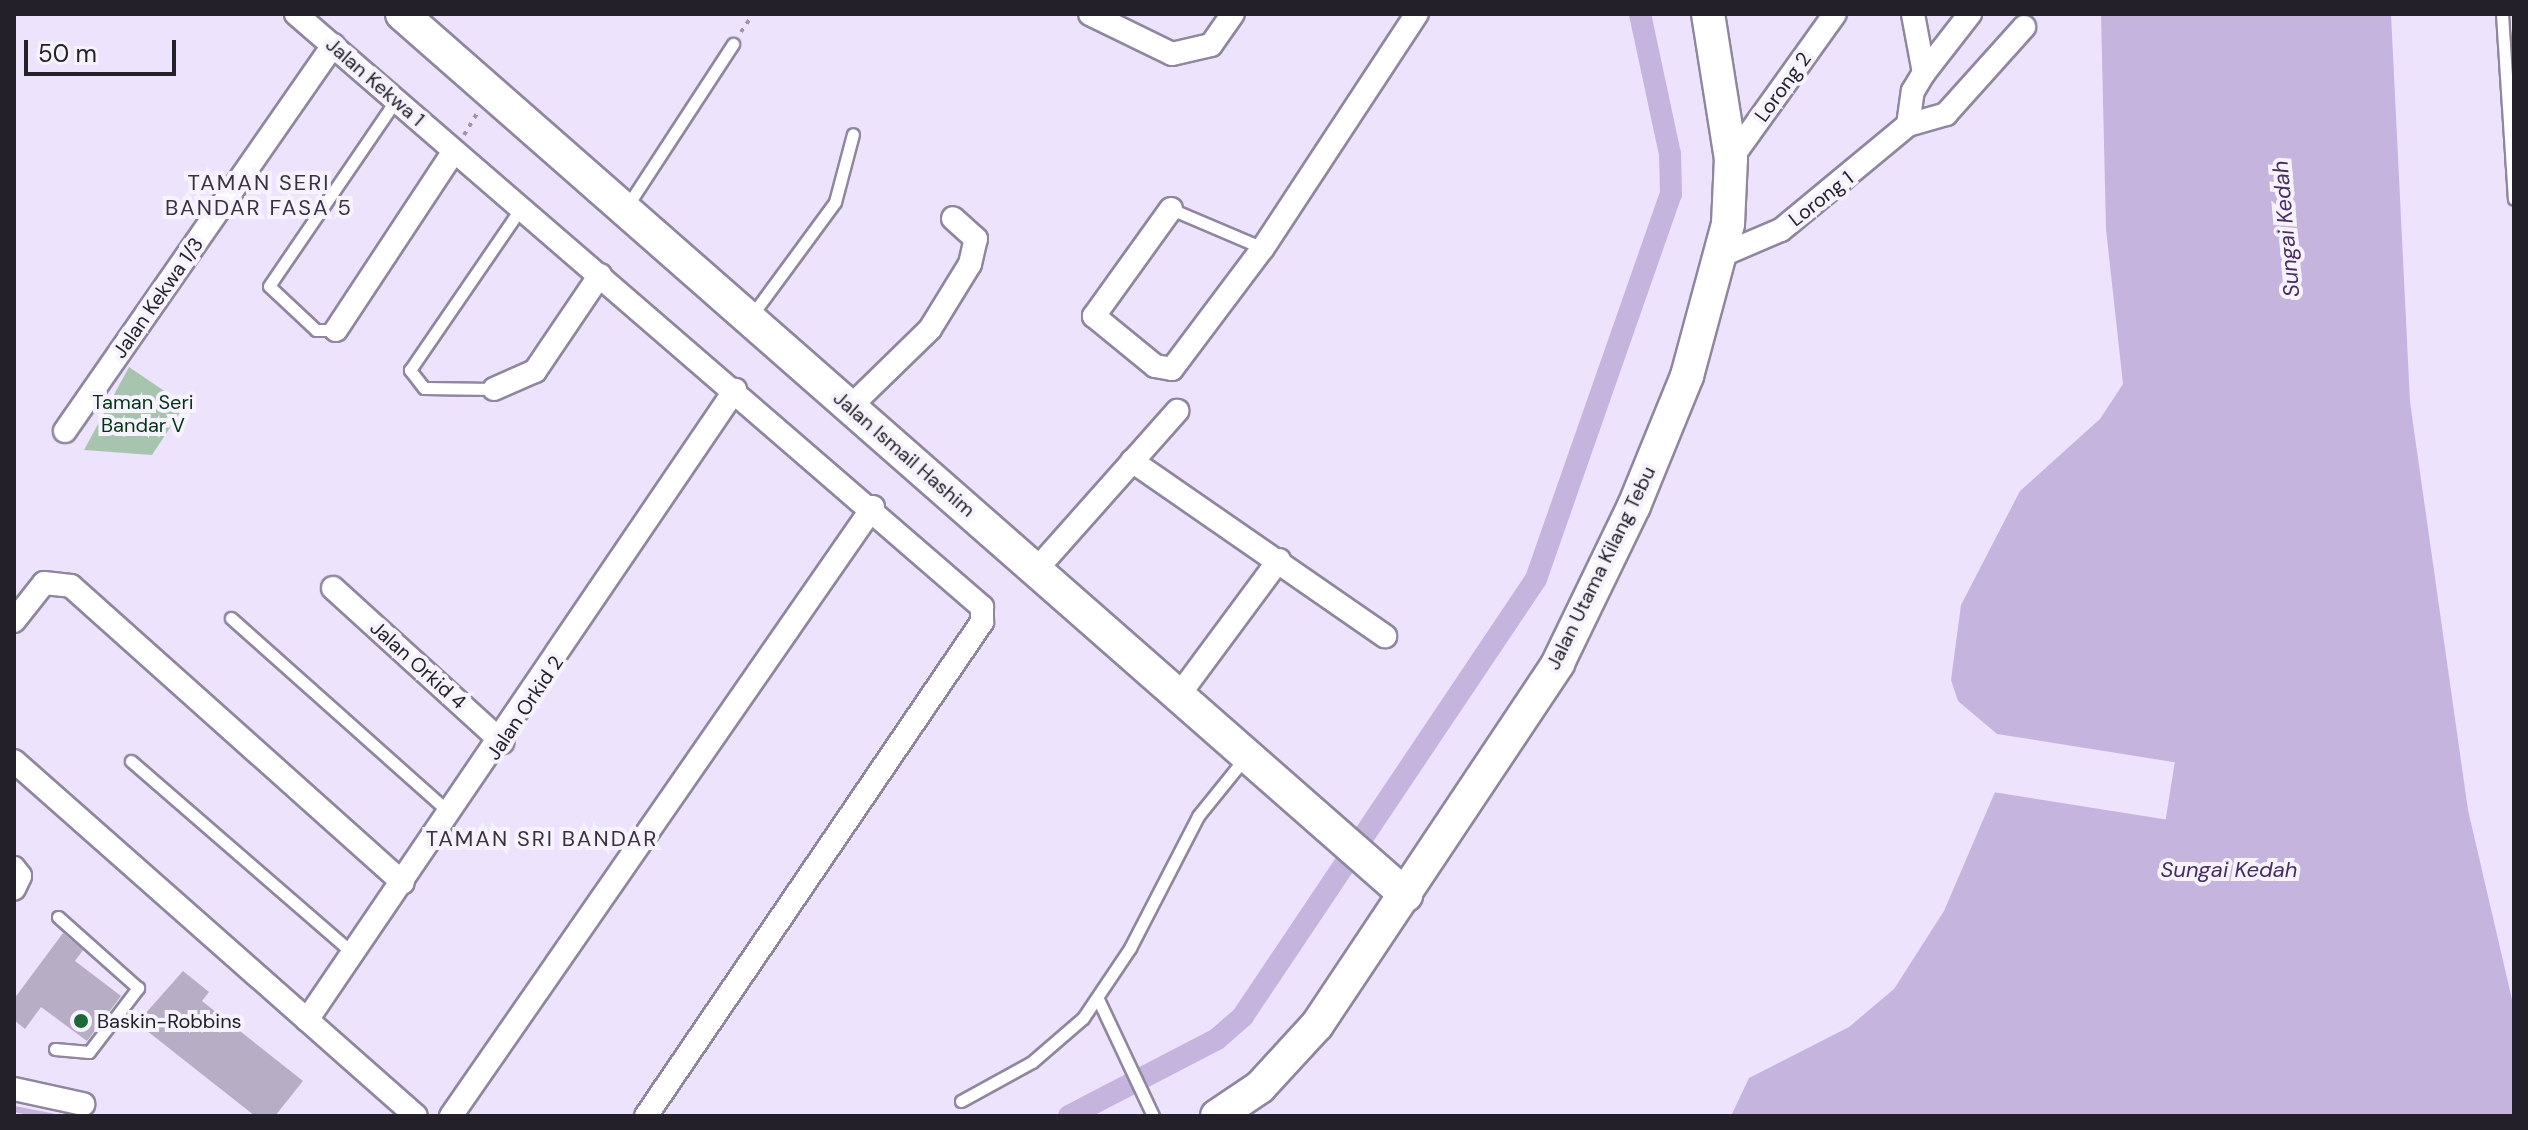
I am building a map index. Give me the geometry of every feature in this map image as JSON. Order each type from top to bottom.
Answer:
[{"type":"street","name":"Jalan Kekwa 1","points":[[296,14],[976,594],[982,622],[646,1116]]},
{"type":"street","name":"Jalan Ismail Hashim","points":[[402,14],[1406,895]]},
{"type":"street","points":[[1105,17],[1172,54],[1211,45],[1233,14]]},
{"type":"street","points":[[1171,209],[1094,316],[1155,366],[1172,369],[1185,359],[1263,248],[1417,14]]},
{"type":"street","name":"Jalan Utama Kilang Tebu","points":[[1217,1116],[1291,1058],[1406,895],[1583,615],[1687,376],[1722,255],[1731,159],[1708,14]]},
{"type":"street","name":"Lorong 2","points":[[1731,159],[1835,14]]},
{"type":"street","points":[[1913,14],[1924,73]]},
{"type":"street","points":[[1908,125],[1913,91],[1970,14]]},
{"type":"street","name":"Lorong 1","points":[[1722,255],[1781,230],[1908,125],[1946,114],[2024,27]]},
{"type":"street","name":"Jalan Kekwa 1/3","points":[[65,431],[333,45]]},
{"type":"street","points":[[336,330],[454,151]]},
{"type":"street","points":[[850,407],[930,329],[970,264],[976,239],[953,218]]},
{"type":"street","points":[[494,389],[535,371],[600,275]]},
{"type":"street","name":"Jalan Orkid 2","points":[[307,1020],[502,742],[735,390]]},
{"type":"street","points":[[1036,570],[1177,411]]},
{"type":"street","points":[[1132,461],[1385,636]]},
{"type":"street","points":[[451,1116],[873,507]]},
{"type":"street","points":[[1179,695],[1279,560]]},
{"type":"street","points":[[14,621],[44,583],[71,586],[403,883]]},
{"type":"street","name":"Jalan Orkid 4","points":[[333,588],[502,742]]},
{"type":"street","points":[[14,761],[416,1116]]},
{"type":"street","points":[[14,1089],[39,1105],[83,1104]]},
{"type":"lane","points":[[2502,14],[2511,83],[2514,199]]},
{"type":"lane","points":[[625,210],[733,44]]},
{"type":"lane","points":[[336,330],[316,330],[269,286],[396,100]]},
{"type":"lane","points":[[749,318],[835,202],[853,134]]},
{"type":"lane","points":[[494,389],[424,388],[410,370],[521,208]]},
{"type":"lane","points":[[1171,209],[1263,248]]},
{"type":"lane","points":[[231,618],[452,814]]},
{"type":"lane","points":[[961,1101],[1032,1062],[1098,999],[1198,816],[1247,755]]},
{"type":"lane","points":[[131,761],[354,953]]},
{"type":"lane","points":[[55,1049],[89,1052],[138,988],[58,917]]},
{"type":"lane","points":[[1098,999],[1129,1055],[1153,1116]]},
{"type":"path","points":[[733,44],[753,14]]},
{"type":"path","points":[[454,151],[491,92]]},
{"type":"green space","name":"Taman Seri Bandar V","points":[[129,367],[185,405],[152,455],[84,450]]},
{"type":"water","name":"Sungai Kedah","points":[[2101,14],[2391,14],[2410,402],[2468,810],[2514,1008],[2514,1116],[1731,1116],[1749,1078],[1849,1027],[1894,989],[1944,911],[1995,792],[1997,734],[1958,701],[1951,680],[1961,605],[2020,491],[2100,419],[2123,384],[2106,229]]},
{"type":"pier","points":[[1997,734],[2175,762],[2166,819],[1988,791]]},
{"type":"building","points":[[63,933],[83,950],[75,961],[121,996],[87,1041],[41,1007],[25,1029],[14,1020],[14,999]]},
{"type":"building","points":[[183,971],[209,992],[202,1001],[303,1081],[275,1116],[255,1116],[137,1023]]},
{"type":"waterway","points":[[1069,1116],[1217,1039],[1243,1016],[1536,579],[1671,194],[1670,154],[1640,14]]},
{"type":"waterway","points":[[14,1109],[51,1116]]},
{"type":"place","name":"Baskin-Robbins","points":[[81,1021]]},
{"type":"district","name":"TAMAN SERI BANDAR FASA 5","points":[[259,194]]},
{"type":"district","name":"TAMAN SRI BANDAR","points":[[542,839]]}]
